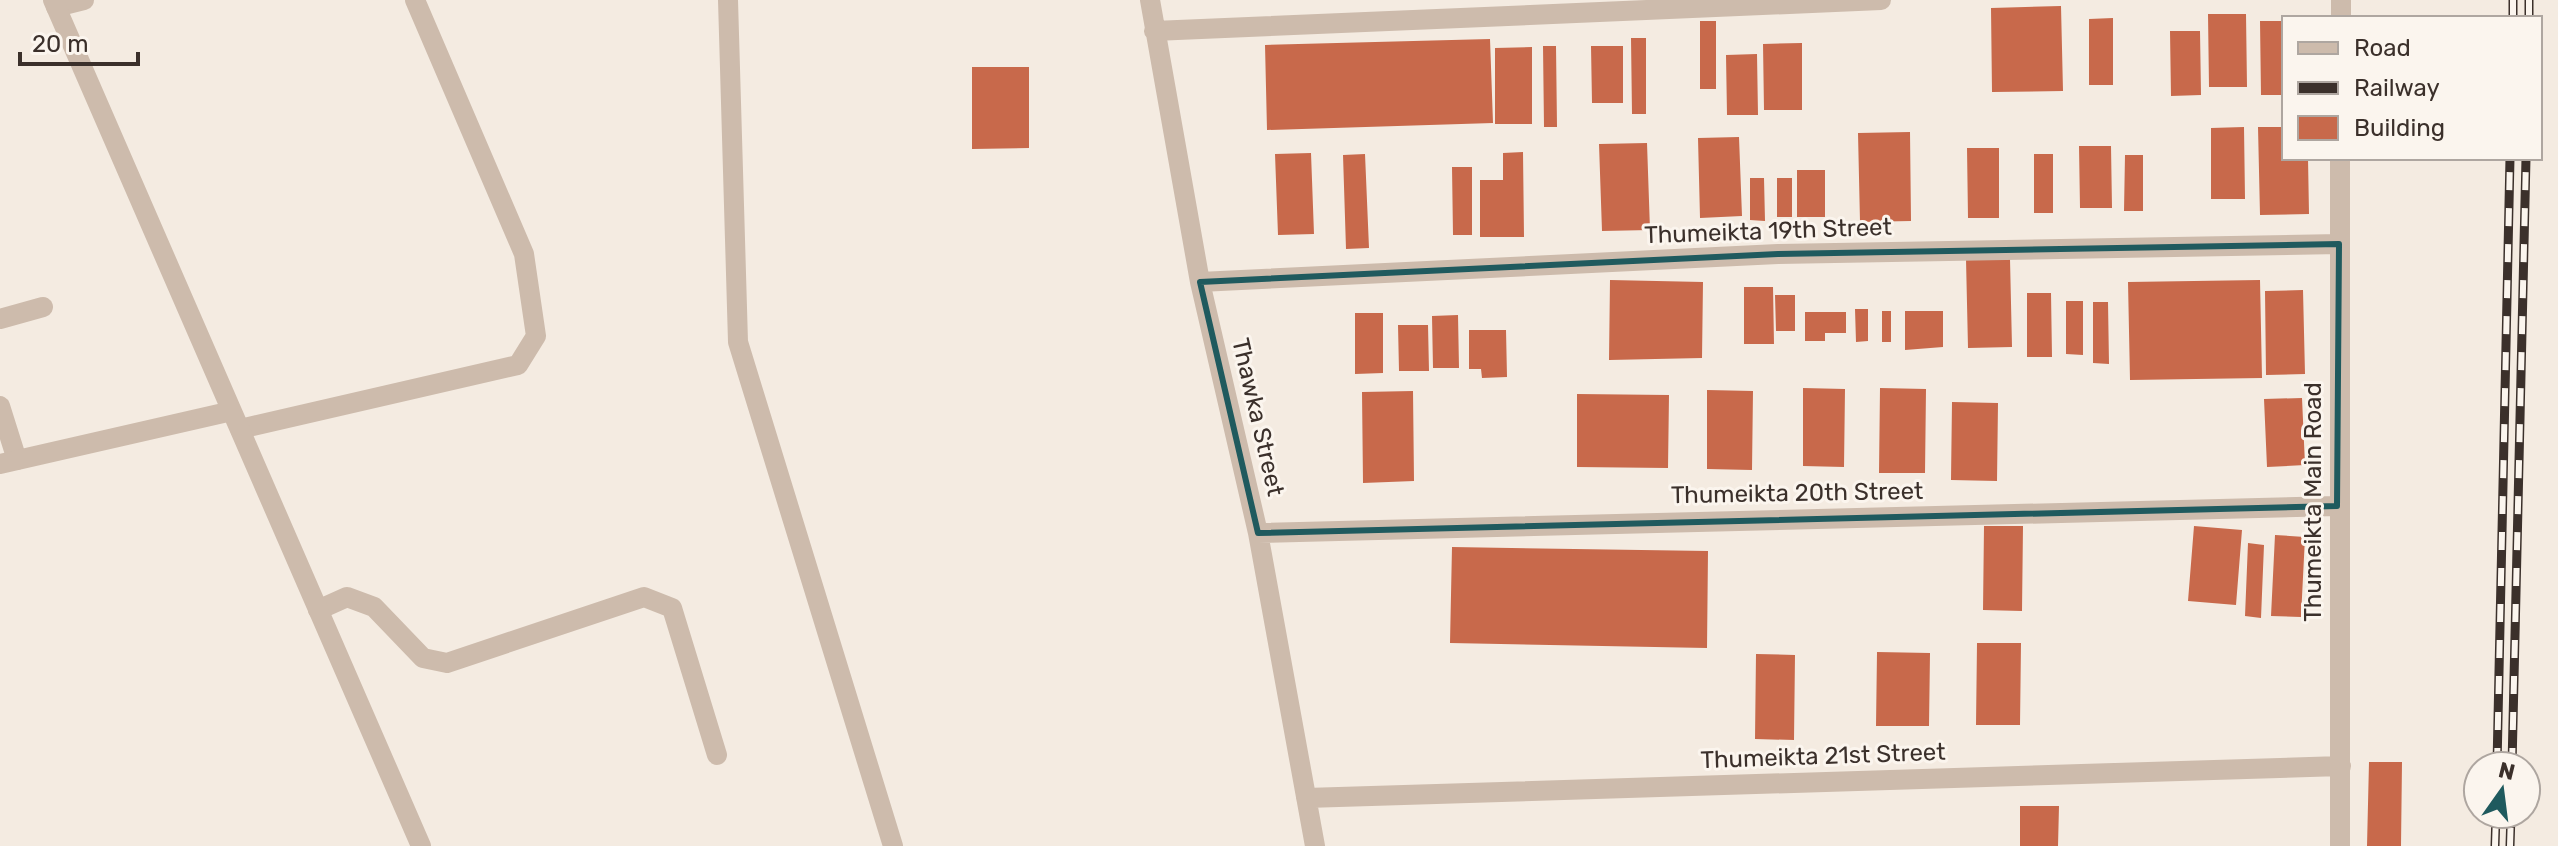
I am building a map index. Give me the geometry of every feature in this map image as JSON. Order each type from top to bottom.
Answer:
[{"type":"street","points":[[84,0],[54,4],[421,846]]},
{"type":"street","points":[[0,406],[9,462],[518,365],[536,336],[524,254],[415,0]]},
{"type":"street","points":[[728,0],[738,342],[893,846]]},
{"type":"street","name":"Thawka Street","points":[[1150,0],[1200,282],[1258,533],[1315,846]]},
{"type":"street","points":[[1154,31],[1468,9],[1881,0]]},
{"type":"street","name":"Thumeikta Main Road","points":[[2340,160],[2337,506],[2340,846]]},
{"type":"street","name":"Thumeikta 19th Street","points":[[1200,282],[1778,254],[2339,244]]},
{"type":"street","points":[[0,319],[43,307]]},
{"type":"street","name":"Thumeikta 20th Street","points":[[1258,533],[2337,506]]},
{"type":"street","points":[[318,610],[347,597],[374,607],[423,658],[447,663],[644,597],[672,608],[717,755]]},
{"type":"street","name":"Thumeikta 21st Street","points":[[1306,798],[2341,766]]},
{"type":"highlighted area","points":[[2339,244],[2337,506],[1258,533],[1200,282],[1778,254]]},
{"type":"building","points":[[2061,6],[2063,91],[1992,92],[1991,8]]},
{"type":"building","points":[[2208,14],[2246,14],[2247,87],[2209,87]]},
{"type":"building","points":[[2113,18],[2113,85],[2089,85],[2089,19]]},
{"type":"building","points":[[1700,21],[1716,21],[1716,89],[1700,89]]},
{"type":"building","points":[[2260,21],[2282,21],[2282,95],[2261,95]]},
{"type":"building","points":[[2170,31],[2200,31],[2201,95],[2171,96]]},
{"type":"building","points":[[1631,38],[1646,38],[1646,114],[1632,114]]},
{"type":"building","points":[[1490,39],[1493,123],[1267,130],[1265,45]]},
{"type":"building","points":[[1802,43],[1802,110],[1764,110],[1763,44]]},
{"type":"building","points":[[1543,46],[1556,46],[1557,127],[1544,127]]},
{"type":"building","points":[[1591,46],[1623,46],[1623,103],[1592,103]]},
{"type":"building","points":[[1532,47],[1532,124],[1495,124],[1495,48]]},
{"type":"building","points":[[1757,54],[1758,115],[1727,115],[1726,55]]},
{"type":"building","points":[[972,67],[1029,67],[1029,148],[972,149]]},
{"type":"building","points":[[2244,127],[2245,199],[2211,199],[2211,128]]},
{"type":"building","points":[[2258,127],[2282,127],[2282,160],[2308,160],[2309,214],[2260,215]]},
{"type":"building","points":[[1910,132],[1911,221],[1860,222],[1858,133]]},
{"type":"building","points":[[1739,137],[1742,216],[1700,218],[1698,138]]},
{"type":"building","points":[[1647,143],[1650,230],[1602,231],[1599,144]]},
{"type":"building","points":[[2079,146],[2111,146],[2112,208],[2080,208]]},
{"type":"building","points":[[1967,148],[1999,148],[1999,218],[1968,218]]},
{"type":"building","points":[[1523,152],[1524,237],[1480,237],[1480,180],[1503,180],[1503,153]]},
{"type":"building","points":[[1311,153],[1314,234],[1278,235],[1275,154]]},
{"type":"building","points":[[1365,154],[1369,248],[1346,249],[1343,155]]},
{"type":"building","points":[[2034,154],[2053,154],[2053,213],[2034,213]]},
{"type":"building","points":[[2125,155],[2143,155],[2143,211],[2124,211]]},
{"type":"building","points":[[1452,167],[1472,167],[1472,235],[1453,235]]},
{"type":"building","points":[[1797,170],[1825,170],[1825,217],[1797,217]]},
{"type":"building","points":[[1750,178],[1764,178],[1765,221],[1750,220]]},
{"type":"building","points":[[1777,178],[1792,178],[1792,217],[1777,217]]},
{"type":"building","points":[[1966,259],[2010,259],[2012,347],[1968,348]]},
{"type":"building","points":[[1610,280],[1703,282],[1702,358],[1609,360]]},
{"type":"building","points":[[2260,280],[2262,378],[2130,380],[2128,282]]},
{"type":"building","points":[[1744,287],[1773,287],[1774,344],[1744,344]]},
{"type":"building","points":[[2303,290],[2305,374],[2266,375],[2265,291]]},
{"type":"building","points":[[2027,293],[2051,293],[2052,357],[2027,357]]},
{"type":"building","points":[[1775,295],[1795,295],[1795,331],[1776,331]]},
{"type":"building","points":[[2066,301],[2083,301],[2083,355],[2066,354]]},
{"type":"building","points":[[2093,302],[2108,302],[2109,364],[2093,363]]},
{"type":"building","points":[[1855,309],[1868,309],[1868,341],[1856,342]]},
{"type":"building","points":[[1882,311],[1891,311],[1891,342],[1882,342]]},
{"type":"building","points":[[1905,311],[1943,311],[1943,347],[1905,350]]},
{"type":"building","points":[[1805,312],[1846,312],[1846,333],[1825,333],[1825,341],[1805,341]]},
{"type":"building","points":[[1355,313],[1383,313],[1383,373],[1355,374]]},
{"type":"building","points":[[1458,315],[1459,368],[1433,368],[1432,316]]},
{"type":"building","points":[[1398,325],[1428,325],[1429,371],[1399,371]]},
{"type":"building","points":[[1469,330],[1506,330],[1507,377],[1482,378],[1481,369],[1469,369]]},
{"type":"building","points":[[1803,388],[1845,389],[1844,467],[1803,466]]},
{"type":"building","points":[[1880,388],[1926,389],[1925,473],[1879,473]]},
{"type":"building","points":[[1707,390],[1753,391],[1752,470],[1707,469]]},
{"type":"building","points":[[1413,391],[1414,481],[1363,483],[1362,392]]},
{"type":"building","points":[[1577,394],[1669,395],[1668,468],[1577,467]]},
{"type":"building","points":[[2302,398],[2305,465],[2267,467],[2264,399]]},
{"type":"building","points":[[1952,402],[1998,403],[1997,481],[1951,480]]},
{"type":"building","points":[[1984,526],[2023,526],[2022,611],[1983,610]]},
{"type":"building","points":[[2194,526],[2242,530],[2236,605],[2188,601]]},
{"type":"building","points":[[2275,535],[2305,537],[2301,617],[2271,616]]},
{"type":"building","points":[[2248,543],[2264,545],[2261,618],[2245,616]]},
{"type":"building","points":[[1452,547],[1708,551],[1707,648],[1450,643]]},
{"type":"building","points":[[1977,643],[2021,643],[2020,725],[1976,725]]},
{"type":"building","points":[[1877,652],[1930,653],[1929,726],[1876,726]]},
{"type":"building","points":[[1756,654],[1795,655],[1794,740],[1755,739]]},
{"type":"building","points":[[2369,762],[2402,762],[2401,846],[2367,846]]},
{"type":"building","points":[[2020,806],[2059,806],[2058,846],[2020,846]]},
{"type":"railway","points":[[2513,0],[2513,16]]},
{"type":"railway","points":[[2529,0],[2529,16]]},
{"type":"railway","points":[[2497,750],[2510,160]]},
{"type":"railway","points":[[2512,750],[2526,160]]},
{"type":"railway","points":[[2495,846],[2496,830]]},
{"type":"railway","points":[[2510,830],[2510,846]]}]
